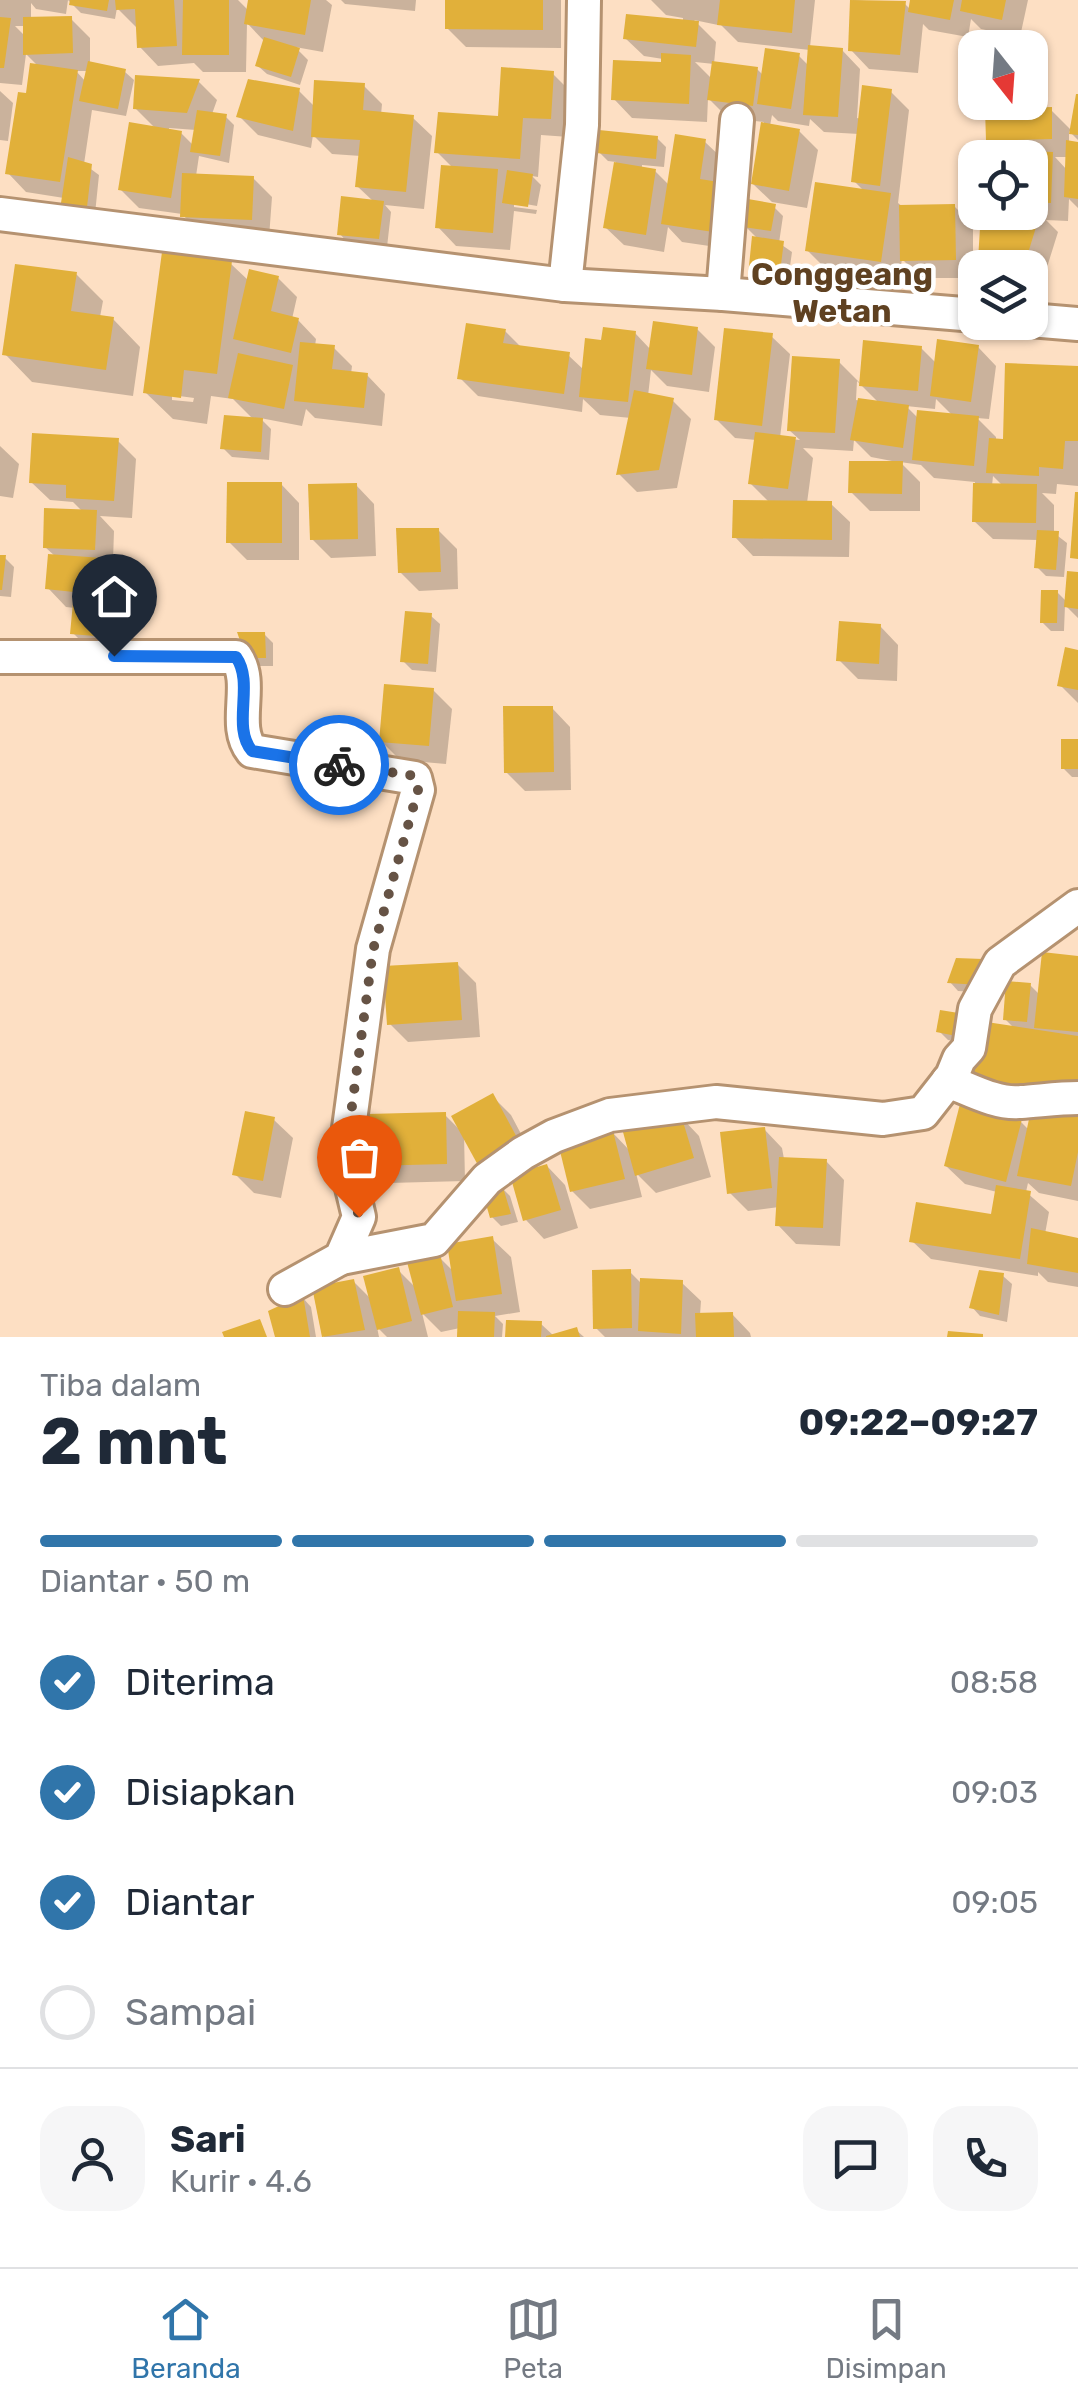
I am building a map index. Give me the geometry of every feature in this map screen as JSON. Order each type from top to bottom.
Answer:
[{"type":"street","points":[[565,285],[582,126],[584,0]]},
{"type":"street","points":[[723,294],[737,120]]},
{"type":"street","points":[[0,214],[565,285],[958,314]]},
{"type":"street","points":[[1048,322],[1078,324]]},
{"type":"street","points":[[0,657],[236,657],[243,669],[244,736],[252,751],[415,778],[418,790],[373,950],[345,1158],[359,1217],[341,1258]]},
{"type":"street","points":[[285,1289],[341,1258],[434,1240],[458,1209],[499,1170],[554,1136],[610,1115],[716,1102],[883,1119],[923,1113],[970,1048],[975,1008],[1000,963],[1078,906]]},
{"type":"street","points":[[948,1082],[1023,1103],[1031,1099],[1078,1098]]},
{"type":"building","points":[[70,0],[109,0],[107,11],[69,5]]},
{"type":"building","points":[[115,0],[174,0],[177,46],[137,48],[135,9],[116,10]]},
{"type":"building","points":[[183,0],[229,0],[229,55],[182,55]]},
{"type":"building","points":[[248,0],[311,0],[305,35],[244,24]]},
{"type":"building","points":[[445,0],[543,0],[543,30],[445,29]]},
{"type":"building","points":[[720,0],[795,0],[792,33],[717,25]]},
{"type":"building","points":[[850,0],[906,1],[900,55],[848,51]]},
{"type":"building","points":[[910,0],[954,0],[950,20],[908,12]]},
{"type":"building","points":[[962,0],[1006,0],[1002,20],[960,11]]},
{"type":"building","points":[[626,14],[699,21],[696,47],[623,39]]},
{"type":"building","points":[[72,16],[73,53],[23,55],[23,17]]},
{"type":"building","points":[[0,17],[11,18],[4,68],[0,68]]},
{"type":"building","points":[[264,37],[300,48],[291,77],[255,66]]},
{"type":"building","points":[[808,45],[843,48],[838,117],[803,115]]},
{"type":"building","points":[[765,48],[800,53],[791,109],[757,104]]},
{"type":"building","points":[[661,53],[691,55],[689,104],[611,100],[613,60],[661,62]]},
{"type":"building","points":[[88,61],[126,69],[118,109],[79,101]]},
{"type":"building","points":[[712,61],[758,67],[753,106],[707,100]]},
{"type":"building","points":[[30,63],[78,70],[60,182],[5,174],[18,92],[26,93]]},
{"type":"building","points":[[501,67],[554,71],[551,119],[523,118],[520,159],[434,153],[438,112],[498,116]]},
{"type":"building","points":[[135,75],[200,79],[187,113],[133,109]]},
{"type":"building","points":[[248,79],[300,88],[293,131],[236,117]]},
{"type":"building","points":[[314,80],[365,83],[363,110],[414,115],[406,192],[355,187],[360,140],[311,137]]},
{"type":"building","points":[[862,85],[892,89],[880,186],[851,182]]},
{"type":"building","points":[[1078,94],[1078,135],[1069,134]]},
{"type":"building","points":[[1048,107],[1052,107],[1052,139],[986,140],[985,120],[1048,120]]},
{"type":"building","points":[[197,110],[227,114],[220,156],[190,152]]},
{"type":"building","points":[[129,122],[182,131],[171,198],[118,190]]},
{"type":"building","points":[[761,122],[800,129],[789,191],[751,184]]},
{"type":"building","points":[[599,130],[658,136],[656,159],[596,153]]},
{"type":"building","points":[[675,134],[706,139],[700,179],[719,182],[713,232],[661,224]]},
{"type":"building","points":[[1066,140],[1078,142],[1078,199],[1064,197]]},
{"type":"building","points":[[1048,152],[1053,152],[1048,203]]},
{"type":"building","points":[[68,157],[92,164],[87,207],[61,203]]},
{"type":"building","points":[[614,162],[656,169],[646,235],[603,228]]},
{"type":"building","points":[[441,165],[498,169],[493,233],[435,228]]},
{"type":"building","points":[[507,170],[533,174],[528,207],[502,203]]},
{"type":"building","points":[[182,173],[254,176],[252,220],[180,217]]},
{"type":"building","points":[[815,182],[891,193],[881,262],[805,251]]},
{"type":"building","points":[[341,196],[384,201],[379,239],[337,235]]},
{"type":"building","points":[[748,199],[776,204],[771,231],[743,227]]},
{"type":"building","points":[[955,204],[956,260],[900,261],[899,205]]},
{"type":"building","points":[[980,230],[1035,230],[1029,250],[979,250]]},
{"type":"building","points":[[752,236],[784,241],[779,280],[748,276]]},
{"type":"building","points":[[162,252],[232,261],[217,374],[184,370],[181,398],[143,393]]},
{"type":"building","points":[[15,264],[77,272],[71,311],[114,317],[106,370],[2,355]]},
{"type":"building","points":[[249,269],[279,276],[271,311],[299,318],[291,353],[233,339]]},
{"type":"building","points":[[653,321],[698,327],[692,375],[646,369]]},
{"type":"building","points":[[466,323],[506,329],[503,343],[570,352],[564,394],[457,379]]},
{"type":"building","points":[[603,327],[636,331],[628,402],[579,397],[585,338],[601,340]]},
{"type":"building","points":[[724,328],[773,333],[762,426],[714,420]]},
{"type":"building","points":[[937,339],[979,345],[971,402],[930,396]]},
{"type":"building","points":[[863,340],[922,346],[918,391],[859,386]]},
{"type":"building","points":[[300,342],[335,345],[332,369],[368,373],[364,408],[294,401]]},
{"type":"building","points":[[238,353],[293,365],[284,409],[228,398]]},
{"type":"building","points":[[792,356],[840,359],[835,433],[787,431]]},
{"type":"building","points":[[1005,363],[1078,366],[1078,441],[1065,441],[1063,469],[1039,467],[1039,476],[986,473],[989,438],[1003,439]]},
{"type":"building","points":[[634,390],[674,398],[659,470],[616,475]]},
{"type":"building","points":[[858,398],[909,405],[903,448],[850,440]]},
{"type":"building","points":[[917,410],[979,416],[974,466],[912,460]]},
{"type":"building","points":[[224,415],[263,418],[261,452],[220,449]]},
{"type":"building","points":[[755,432],[796,437],[788,489],[748,484]]},
{"type":"building","points":[[32,433],[119,438],[114,501],[66,498],[66,485],[29,483]]},
{"type":"building","points":[[849,461],[903,461],[902,494],[848,493]]},
{"type":"building","points":[[227,482],[282,482],[282,543],[226,543]]},
{"type":"building","points":[[357,483],[358,539],[310,540],[308,484]]},
{"type":"building","points":[[973,483],[1037,484],[1036,523],[972,522]]},
{"type":"building","points":[[1078,492],[1078,559],[1070,558]]},
{"type":"building","points":[[733,500],[832,501],[832,540],[732,538]]},
{"type":"building","points":[[44,508],[97,510],[95,550],[43,548]]},
{"type":"building","points":[[396,528],[439,528],[441,572],[398,573]]},
{"type":"building","points":[[1037,530],[1059,531],[1056,570],[1034,568]]},
{"type":"building","points":[[48,554],[115,559],[108,637],[70,634],[74,592],[45,589]]},
{"type":"building","points":[[0,555],[6,555],[2,590],[0,590]]},
{"type":"building","points":[[1067,571],[1078,572],[1078,609],[1064,607]]},
{"type":"building","points":[[1041,590],[1058,590],[1057,623],[1040,623]]},
{"type":"building","points":[[405,611],[432,613],[428,664],[400,662]]},
{"type":"building","points":[[839,621],[881,624],[879,664],[836,661]]},
{"type":"building","points":[[237,632],[265,632],[266,658],[246,658]]},
{"type":"building","points":[[1065,647],[1078,650],[1078,690],[1057,686]]},
{"type":"building","points":[[384,684],[434,688],[429,746],[379,742]]},
{"type":"building","points":[[503,706],[553,706],[554,772],[504,773]]},
{"type":"building","points":[[1061,739],[1078,739],[1078,769],[1061,769]]},
{"type":"building","points":[[1042,952],[1078,956],[1078,1032],[1034,1028]]},
{"type":"building","points":[[956,958],[983,959],[981,985],[947,983]]},
{"type":"building","points":[[458,962],[462,1020],[387,1025],[383,966]]},
{"type":"building","points":[[1006,981],[1031,983],[1027,1022],[1003,1020]]},
{"type":"building","points":[[940,1010],[971,1015],[967,1038],[936,1032]]},
{"type":"building","points":[[980,1021],[1078,1036],[1078,1092],[1036,1097],[969,1086]]},
{"type":"building","points":[[493,1093],[521,1145],[479,1167],[451,1116]]},
{"type":"building","points":[[1033,1100],[1078,1109],[1078,1152],[1071,1186],[1017,1176]]},
{"type":"building","points":[[960,1104],[1022,1119],[1006,1182],[944,1166]]},
{"type":"building","points":[[245,1111],[275,1117],[263,1181],[232,1175]]},
{"type":"building","points":[[446,1112],[447,1164],[368,1166],[367,1114]]},
{"type":"building","points":[[681,1115],[694,1158],[635,1176],[623,1132]]},
{"type":"building","points":[[765,1127],[772,1188],[727,1194],[720,1132]]},
{"type":"building","points":[[613,1131],[625,1179],[570,1192],[558,1143]]},
{"type":"building","points":[[779,1157],[827,1159],[823,1228],[775,1226]]},
{"type":"building","points":[[547,1164],[561,1210],[523,1221],[510,1175]]},
{"type":"building","points":[[502,1184],[511,1214],[490,1218],[482,1190]]},
{"type":"building","points":[[996,1185],[1031,1191],[1020,1259],[909,1242],[916,1202],[991,1214]]},
{"type":"building","points":[[1031,1228],[1078,1238],[1078,1273],[1027,1264]]},
{"type":"building","points":[[493,1236],[502,1294],[456,1301],[447,1244]]},
{"type":"building","points":[[440,1254],[453,1307],[421,1315],[407,1262]]},
{"type":"building","points":[[399,1267],[412,1321],[377,1330],[363,1276]]},
{"type":"building","points":[[631,1269],[632,1328],[593,1329],[592,1270]]},
{"type":"building","points":[[979,1270],[1004,1273],[999,1315],[969,1308]]},
{"type":"building","points":[[640,1278],[683,1280],[681,1334],[638,1331]]},
{"type":"building","points":[[354,1279],[365,1330],[322,1337],[312,1287]]},
{"type":"building","points":[[303,1295],[310,1337],[275,1337],[268,1311]]},
{"type":"building","points":[[458,1311],[495,1312],[494,1337],[457,1337]]},
{"type":"building","points":[[733,1312],[734,1337],[696,1337],[695,1313]]},
{"type":"building","points":[[260,1319],[267,1337],[224,1337],[222,1332]]},
{"type":"building","points":[[506,1320],[542,1321],[541,1337],[505,1337]]},
{"type":"building","points":[[577,1327],[580,1337],[546,1337],[546,1336]]},
{"type":"building","points":[[948,1331],[983,1334],[983,1337],[947,1337]]},
{"type":"way so far","points":[[339,765],[410,775],[418,790],[373,950],[345,1158],[359,1217]]},
{"type":"district","name":"Conggeang Wetan","points":[[842,292]]},
{"type":"route","points":[[114,656],[236,657],[243,669],[244,736],[252,751],[339,765]]}]
